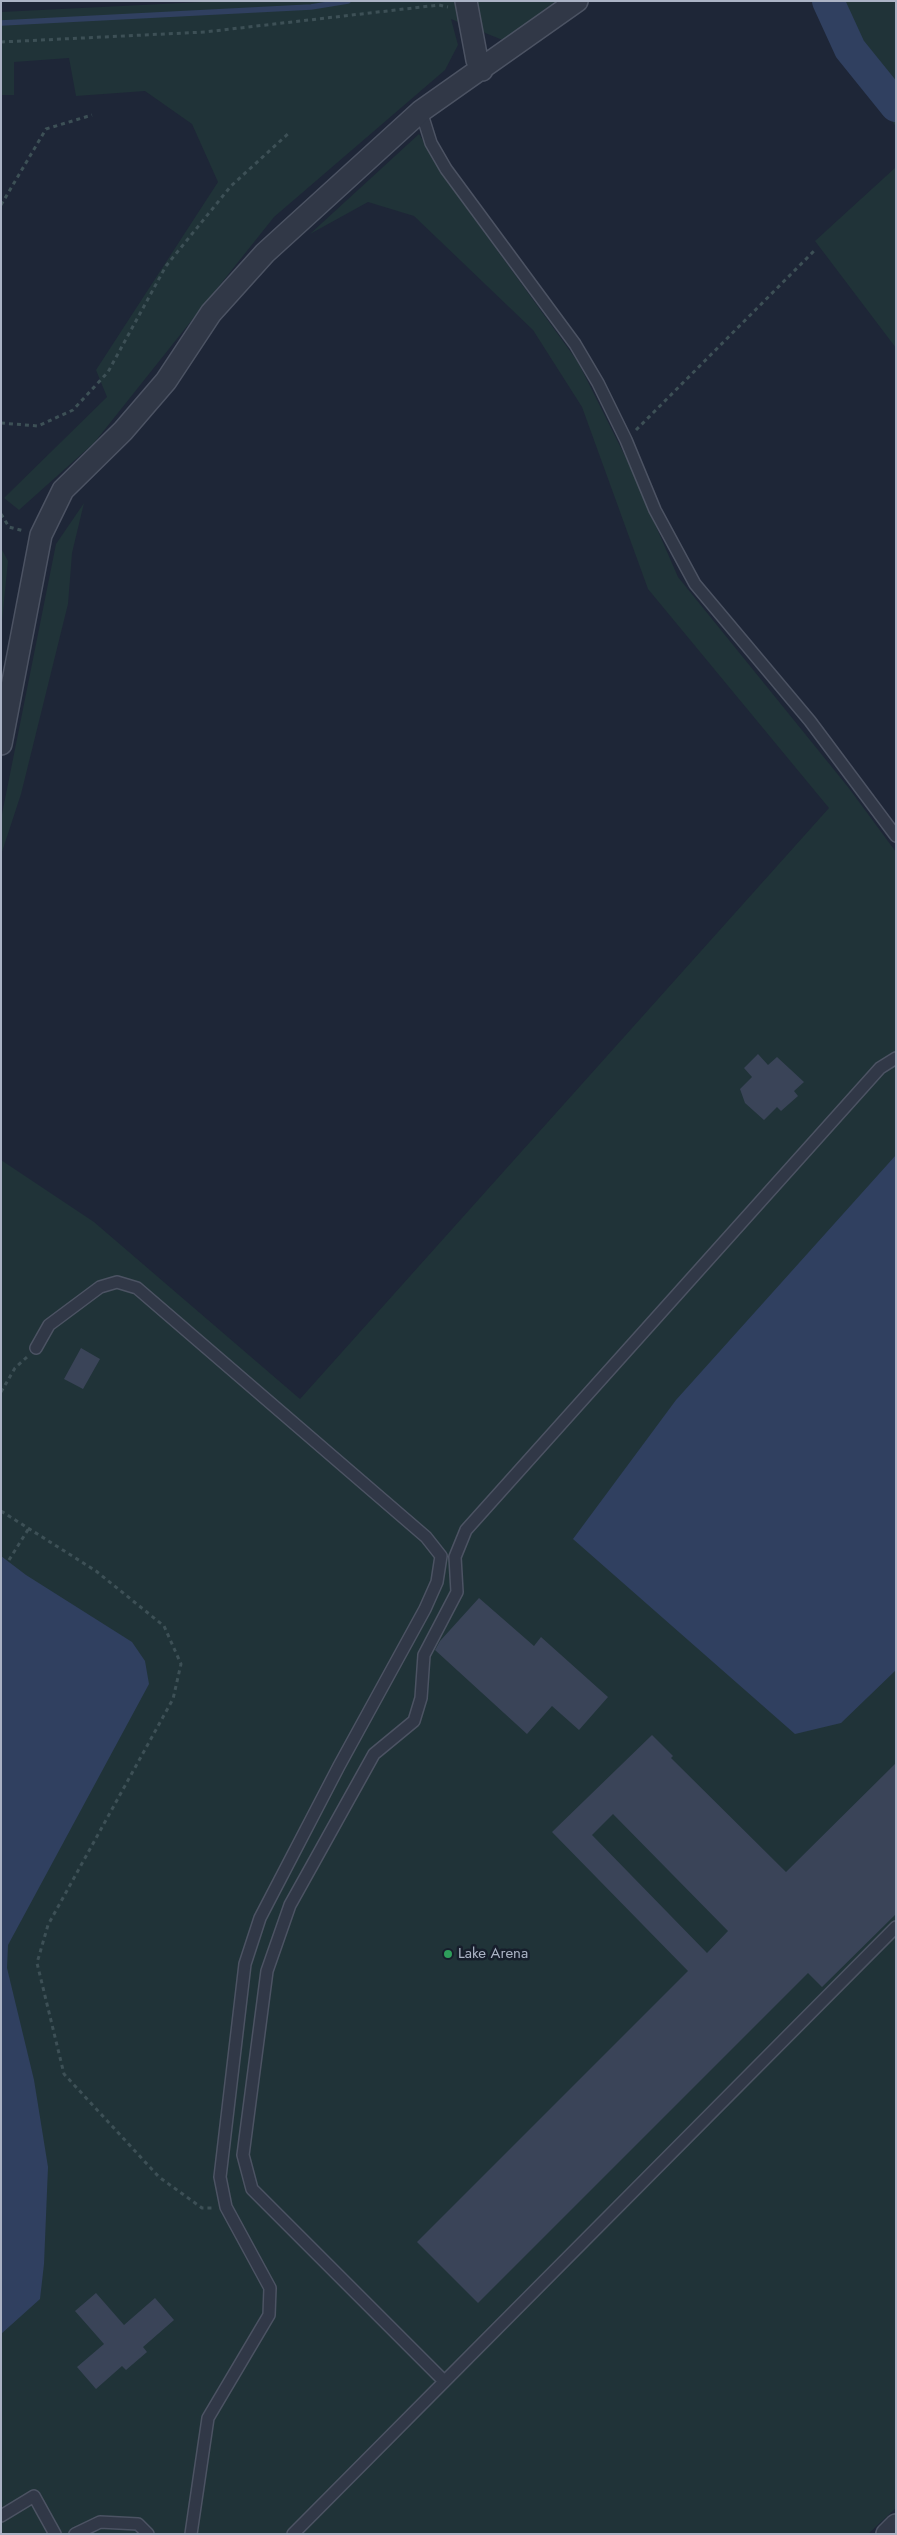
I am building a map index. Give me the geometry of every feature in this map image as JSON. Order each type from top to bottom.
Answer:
[{"type":"street","points":[[1,744],[41,535],[64,490],[123,432],[166,381],[211,313],[265,253],[421,111],[482,70],[577,1]]},
{"type":"street","points":[[467,7],[477,60],[482,70]]},
{"type":"street","points":[[886,2534],[896,2525]]},
{"type":"lane","points":[[421,111],[431,143],[446,169],[575,344],[598,383],[626,440],[655,510],[695,584],[810,721],[896,836]]},
{"type":"lane","points":[[444,2382],[252,2189],[243,2155],[267,1972],[290,1905],[374,1754],[414,1721],[421,1698],[424,1655],[458,1592],[455,1557],[466,1530],[880,1068],[896,1058]]},
{"type":"lane","points":[[36,1348],[49,1325],[100,1287],[117,1282],[137,1288],[426,1537],[441,1556],[437,1582],[425,1609],[339,1766],[260,1918],[245,1964],[220,2177],[226,2207],[270,2288],[269,2314],[208,2418],[191,2534]]},
{"type":"lane","points":[[293,2534],[896,1927]]},
{"type":"lane","points":[[1,2516],[34,2496],[55,2534]]},
{"type":"lane","points":[[75,2534],[100,2522],[138,2524],[148,2534]]},
{"type":"path","points":[[1,42],[205,32],[439,5],[467,7]]},
{"type":"path","points":[[1,205],[46,128],[92,115]]},
{"type":"path","points":[[1,423],[38,426],[73,410],[108,372],[166,266],[231,186],[290,132]]},
{"type":"path","points":[[626,440],[815,250]]},
{"type":"path","points":[[1,514],[9,527],[41,535]]},
{"type":"path","points":[[1,1392],[15,1368],[36,1348]]},
{"type":"path","points":[[1,1510],[96,1571],[164,1626],[180,1664],[173,1699],[48,1924],[37,1963],[64,2074],[159,2177],[202,2208],[226,2207]]},
{"type":"path","points":[[9,1560],[29,1528]]},
{"type":"green space","points":[[222,1],[561,1],[505,41],[451,19],[458,45],[445,70],[274,217],[94,443],[19,510],[4,498],[107,397],[96,370],[218,182],[192,124],[145,91],[76,96],[69,58],[14,62],[14,95],[1,95],[1,12]]},
{"type":"green space","points":[[811,1],[896,1],[896,127]]},
{"type":"green space","name":"Lake Arena","points":[[419,134],[450,185],[578,362],[628,462],[678,577],[848,787],[896,852],[896,2508],[868,2534],[1,2534],[1,1160],[94,1222],[300,1399],[829,808],[648,589],[582,407],[533,330],[414,216],[368,202],[310,234]]},
{"type":"green space","points":[[896,167],[896,348],[815,241]]},
{"type":"green space","points":[[84,503],[72,553],[68,604],[21,794],[1,855],[1,819],[56,544]]},
{"type":"green space","points":[[1,548],[8,561],[1,631]]},
{"type":"water","points":[[896,1155],[896,1670],[841,1723],[795,1734],[573,1539],[676,1400]]},
{"type":"water","points":[[1,1556],[26,1575],[132,1642],[145,1661],[149,1684],[8,1945],[7,1968],[34,2080],[48,2167],[44,2264],[40,2299],[1,2334]]},
{"type":"building","points":[[758,1054],[768,1065],[777,1057],[804,1082],[794,1091],[798,1096],[781,1111],[777,1107],[764,1120],[745,1103],[740,1089],[752,1077],[744,1068]]},
{"type":"building","points":[[81,1348],[100,1359],[83,1389],[64,1379]]},
{"type":"building","points":[[479,1598],[534,1646],[541,1637],[608,1697],[579,1730],[552,1706],[527,1734],[435,1650],[440,1641]]},
{"type":"building","points":[[652,1735],[673,1756],[671,1758],[786,1872],[896,1763],[896,1914],[822,1987],[808,1973],[478,2303],[417,2242],[688,1971],[552,1832]],"holes":[[[613,1814],[728,1931],[707,1953],[592,1835]]]},
{"type":"building","points":[[96,2293],[124,2325],[155,2298],[174,2320],[143,2347],[147,2352],[126,2370],[122,2366],[96,2389],[77,2367],[104,2344],[75,2311]]},
{"type":"waterway","points":[[1,23],[311,7],[348,1]]},
{"type":"waterway","points":[[828,1],[850,49],[896,106]]},
{"type":"place","name":"Lake Arena","points":[[448,1954]]}]
